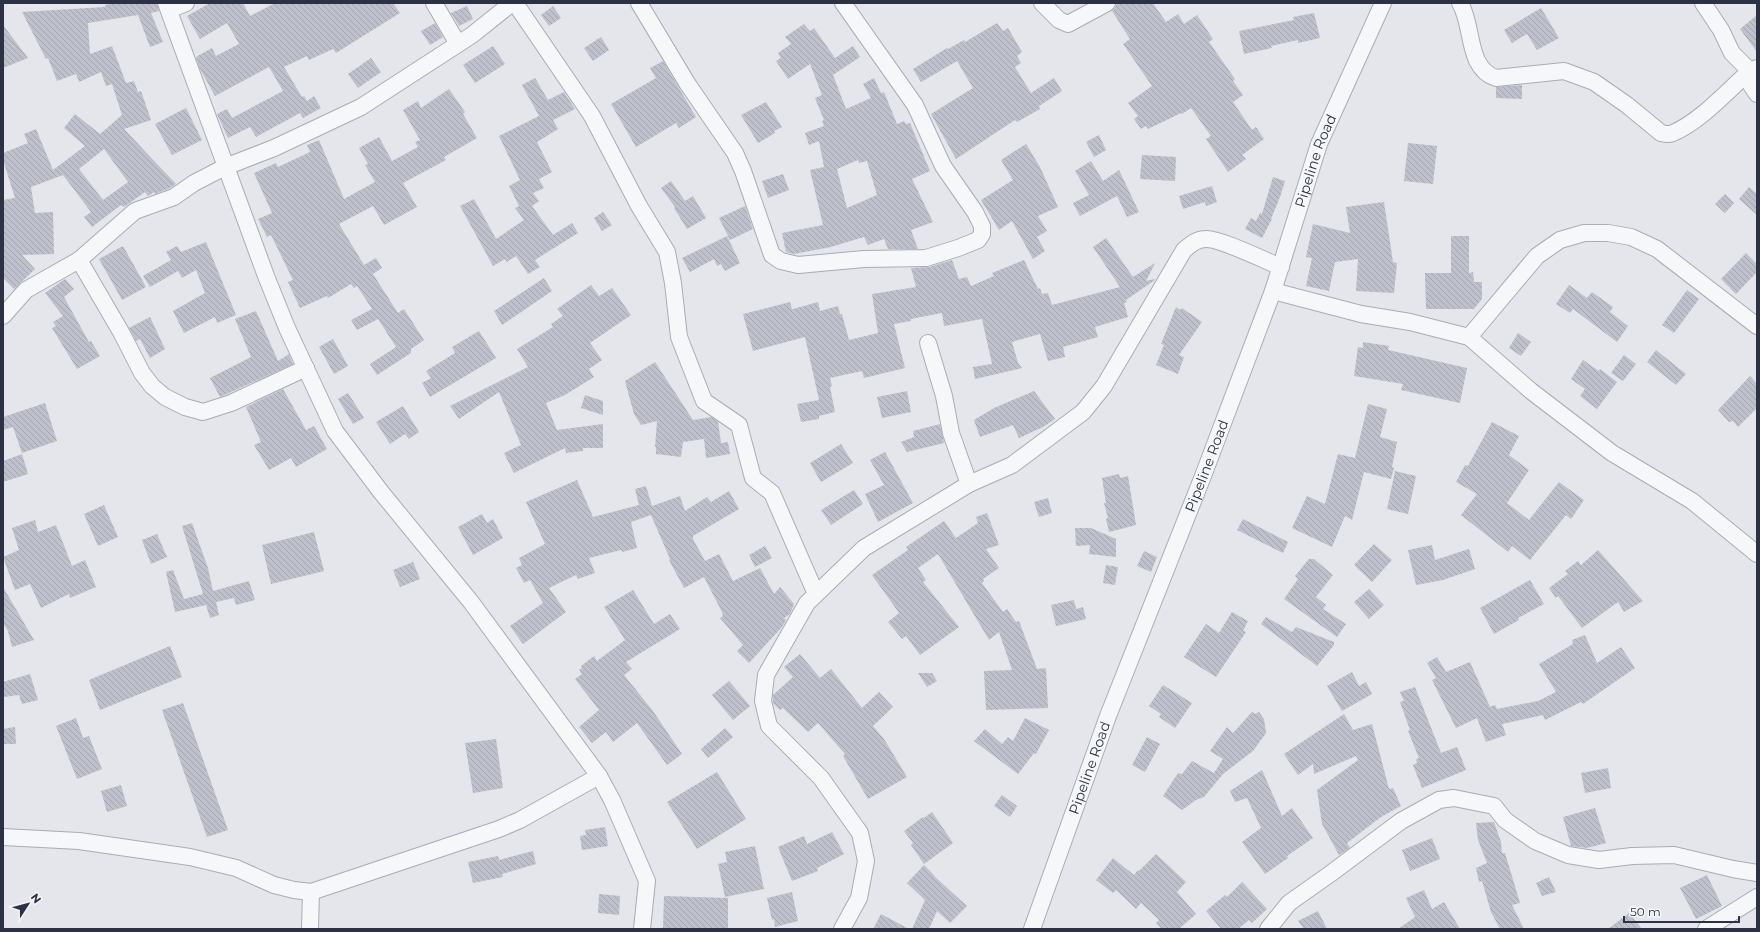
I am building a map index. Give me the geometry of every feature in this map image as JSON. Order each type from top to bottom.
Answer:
[{"type":"street","points":[[186,3],[168,7],[225,167],[266,276],[335,431],[381,492],[471,602],[598,776],[612,800],[648,881],[642,929]]},
{"type":"street","points":[[434,3],[458,44]]},
{"type":"street","points":[[3,316],[26,290],[79,260],[135,211],[174,196],[194,183],[225,167],[274,148],[361,107],[472,35],[513,3],[592,116],[639,206],[667,252],[673,283],[678,337],[704,401],[739,425],[753,478],[772,493],[816,594]]},
{"type":"street","points":[[639,3],[686,83],[734,153],[743,171],[772,255],[781,261],[798,265],[864,259],[926,258],[978,240],[982,234],[982,226],[975,212],[943,166],[914,105],[843,3]]},
{"type":"street","points":[[1042,3],[1059,20],[1068,24],[1107,3]]},
{"type":"street","name":"Pipeline Road","points":[[1032,929],[1108,716],[1203,476],[1273,291],[1319,144],[1383,3]]},
{"type":"street","points":[[1460,3],[1476,60],[1488,75],[1496,78],[1564,71],[1594,82],[1627,105],[1661,133],[1666,135],[1672,134],[1695,120],[1753,70]]},
{"type":"street","points":[[1703,3],[1721,30],[1732,53],[1753,70]]},
{"type":"street","points":[[1753,70],[1752,85],[1757,94]]},
{"type":"street","points":[[1469,337],[1537,256],[1560,240],[1584,232],[1608,233],[1631,237],[1657,249],[1757,326]]},
{"type":"street","points":[[842,929],[859,898],[866,861],[860,833],[821,778],[769,726],[763,701],[766,675],[807,603],[864,548],[969,484],[1012,464],[1083,412],[1104,386],[1184,250],[1196,241],[1207,238],[1224,243],[1281,267]]},
{"type":"street","points":[[79,260],[121,332],[142,373],[152,386],[165,396],[185,407],[202,412],[224,406],[306,368]]},
{"type":"street","points":[[1273,291],[1361,314],[1410,322],[1469,337],[1531,391],[1593,439],[1612,453],[1692,501],[1757,554]]},
{"type":"street","points":[[928,343],[944,396],[951,433],[969,484]]},
{"type":"street","points":[[3,837],[79,841],[190,857],[236,868],[274,885],[311,892],[499,829],[520,820],[598,776]]},
{"type":"street","points":[[1268,929],[1289,902],[1330,874],[1401,821],[1439,800],[1454,798],[1494,806],[1505,820],[1535,841],[1568,856],[1599,860],[1632,856],[1674,855],[1757,873]]},
{"type":"street","points":[[310,929],[311,892]]},
{"type":"street","points":[[1706,929],[1757,897]]},
{"type":"building","points":[[114,3],[157,3],[159,11],[151,13],[163,42],[150,47],[138,15],[88,23],[90,54],[112,46],[126,83],[134,81],[138,92],[141,91],[151,120],[124,129],[176,184],[155,194],[154,192],[148,196],[145,192],[124,207],[121,205],[92,227],[84,217],[91,212],[63,175],[31,187],[35,213],[53,212],[54,254],[22,255],[35,269],[14,289],[3,278],[3,200],[15,198],[3,160],[3,153],[28,143],[24,134],[36,129],[53,170],[85,146],[64,128],[75,114],[100,134],[122,115],[112,84],[106,86],[101,72],[79,82],[76,74],[57,81],[48,58],[46,59],[22,12],[105,7],[105,5]],"holes":[[[104,149],[128,182],[103,200],[79,169]]]},
{"type":"building","points":[[210,3],[243,3],[250,16],[275,3],[393,3],[400,13],[336,53],[333,49],[309,60],[307,56],[284,67],[302,97],[304,96],[307,101],[314,96],[321,108],[303,118],[300,113],[256,137],[250,127],[228,138],[217,114],[227,109],[232,118],[283,91],[269,67],[215,96],[199,67],[196,57],[212,48],[216,56],[239,44],[227,23],[200,39],[187,16]]},
{"type":"building","points":[[1116,3],[1153,3],[1166,22],[1178,14],[1184,24],[1197,15],[1213,39],[1209,42],[1235,79],[1233,81],[1243,95],[1233,102],[1252,130],[1256,127],[1264,139],[1242,155],[1246,159],[1228,172],[1206,139],[1211,136],[1191,108],[1182,114],[1181,113],[1148,129],[1146,126],[1141,129],[1134,119],[1138,116],[1128,103],[1152,86],[1123,44],[1130,39],[1112,11],[1115,8]]},
{"type":"building","points":[[467,6],[473,19],[459,26],[451,13]]},
{"type":"building","points":[[553,6],[561,18],[549,26],[541,15]]},
{"type":"building","points":[[1541,8],[1559,38],[1537,50],[1527,34],[1512,43],[1504,30]]},
{"type":"building","points":[[1314,13],[1320,38],[1298,43],[1298,40],[1271,46],[1272,48],[1244,54],[1239,31],[1294,20],[1293,17]]},
{"type":"building","points":[[1757,15],[1757,52],[1740,29]]},
{"type":"building","points":[[435,23],[443,37],[430,45],[421,31]]},
{"type":"building","points":[[997,23],[1003,31],[1008,28],[1022,52],[1017,56],[1021,63],[1015,67],[1031,93],[1054,78],[1062,91],[1039,106],[1040,109],[1017,122],[1015,120],[956,159],[931,114],[973,88],[957,61],[921,82],[913,69],[947,48],[948,49],[964,40],[965,42]]},
{"type":"building","points":[[804,24],[810,31],[814,28],[835,58],[853,46],[860,57],[833,75],[846,109],[871,98],[863,84],[874,78],[881,93],[884,92],[897,124],[904,121],[906,124],[910,123],[930,171],[912,179],[933,222],[911,230],[918,249],[888,249],[884,239],[868,245],[864,237],[831,247],[794,254],[786,252],[782,233],[823,225],[810,170],[824,167],[819,141],[809,145],[805,133],[824,126],[822,121],[824,120],[815,98],[822,95],[810,64],[788,79],[776,61],[781,58],[778,53],[791,44],[785,37]],"holes":[[[858,160],[859,163],[867,161],[877,195],[847,208],[837,169]]]},
{"type":"building","points":[[3,25],[28,58],[3,68]]},
{"type":"building","points":[[601,37],[609,50],[593,61],[584,48]]},
{"type":"building","points":[[493,46],[505,64],[475,83],[463,65]]},
{"type":"building","points":[[371,58],[381,72],[358,88],[348,74]]},
{"type":"building","points":[[663,61],[696,117],[679,128],[676,123],[636,147],[611,104],[656,78],[650,68]]},
{"type":"building","points":[[535,78],[548,100],[564,92],[575,109],[553,120],[558,129],[537,142],[552,172],[539,179],[544,188],[533,193],[539,201],[532,206],[553,235],[572,223],[578,233],[535,260],[540,267],[528,274],[516,256],[507,262],[505,259],[493,266],[460,206],[474,199],[496,239],[524,220],[515,208],[519,206],[509,186],[520,180],[499,136],[539,116],[522,85]]},
{"type":"building","points":[[1522,85],[1522,99],[1496,98],[1496,87]]},
{"type":"building","points":[[449,89],[465,112],[463,114],[477,138],[444,157],[446,160],[403,183],[417,207],[384,225],[373,206],[339,224],[364,265],[376,258],[382,268],[373,274],[398,313],[404,309],[424,340],[411,349],[411,353],[377,375],[370,364],[396,347],[378,319],[357,330],[351,320],[372,309],[357,286],[354,288],[351,284],[328,298],[327,296],[300,308],[288,282],[293,280],[271,235],[267,237],[258,219],[272,213],[254,173],[276,163],[278,167],[310,152],[307,145],[319,140],[344,199],[375,182],[365,165],[368,164],[359,148],[379,137],[392,161],[418,147],[415,142],[420,140],[403,110],[418,101],[421,108]]},
{"type":"building","points":[[766,102],[782,127],[758,143],[741,115]]},
{"type":"building","points":[[186,108],[202,140],[172,155],[155,124]]},
{"type":"building","points":[[1099,135],[1106,150],[1094,157],[1086,142]]},
{"type":"building","points":[[1408,143],[1437,146],[1433,184],[1404,181]]},
{"type":"building","points":[[1026,144],[1040,167],[1058,207],[1038,216],[1047,231],[1037,237],[1045,251],[1033,259],[1012,221],[999,230],[981,200],[1013,180],[1001,160]]},
{"type":"building","points":[[1142,155],[1176,157],[1175,181],[1140,179]]},
{"type":"building","points":[[1091,161],[1103,181],[1119,170],[1139,212],[1127,217],[1117,196],[1080,216],[1073,203],[1089,195],[1075,171]]},
{"type":"building","points":[[783,174],[789,190],[768,198],[762,181]]},
{"type":"building","points":[[1273,177],[1285,181],[1272,219],[1262,238],[1245,229],[1251,218],[1256,221],[1260,213],[1262,214]]},
{"type":"building","points":[[671,181],[685,201],[693,196],[706,218],[687,229],[674,208],[675,207],[661,188]]},
{"type":"building","points":[[1212,186],[1217,202],[1206,206],[1205,202],[1183,209],[1179,196]]},
{"type":"building","points":[[1749,187],[1757,194],[1757,215],[1739,199]]},
{"type":"building","points":[[1725,194],[1734,203],[1725,213],[1715,204]]},
{"type":"building","points":[[1384,202],[1393,262],[1397,263],[1394,293],[1356,291],[1358,259],[1335,262],[1329,291],[1306,286],[1312,258],[1306,257],[1313,224],[1350,233],[1346,207]]},
{"type":"building","points":[[745,206],[753,229],[730,240],[719,218]]},
{"type":"building","points":[[603,212],[612,225],[602,231],[594,218]]},
{"type":"building","points":[[727,236],[740,263],[725,271],[721,264],[717,266],[714,259],[690,272],[682,258]]},
{"type":"building","points":[[1451,236],[1469,236],[1469,273],[1473,272],[1474,282],[1482,282],[1482,299],[1474,309],[1426,309],[1425,273],[1451,273]]},
{"type":"building","points":[[1106,238],[1133,277],[1155,263],[1146,281],[1155,280],[1126,300],[1127,302],[1124,303],[1128,317],[1095,327],[1098,337],[1063,347],[1065,357],[1048,361],[1040,334],[1012,342],[1018,363],[1022,368],[975,379],[973,367],[992,364],[982,319],[944,326],[942,313],[911,319],[911,321],[894,324],[905,368],[864,378],[862,371],[830,378],[832,386],[830,387],[835,412],[819,416],[819,419],[801,422],[797,404],[819,400],[805,337],[753,351],[743,314],[790,302],[793,309],[818,302],[820,311],[838,306],[840,314],[842,314],[849,340],[878,333],[872,294],[916,287],[911,268],[929,267],[952,260],[959,279],[967,277],[971,286],[994,276],[992,273],[1024,260],[1038,289],[1040,288],[1042,294],[1048,293],[1052,305],[1120,287],[1093,247]]},
{"type":"building","points":[[206,242],[236,315],[217,323],[215,317],[184,333],[173,311],[205,293],[196,270],[182,278],[178,271],[150,287],[143,276],[171,260],[166,252],[177,246],[181,252]]},
{"type":"building","points":[[123,246],[146,287],[122,300],[99,259]]},
{"type":"building","points":[[1746,253],[1757,264],[1757,272],[1736,294],[1721,279]]},
{"type":"building","points":[[544,278],[552,291],[502,325],[494,311]]},
{"type":"building","points":[[65,279],[74,289],[64,297],[89,342],[91,341],[100,356],[77,369],[52,328],[56,326],[53,322],[63,316],[45,293]]},
{"type":"building","points":[[591,285],[599,296],[612,288],[631,315],[590,343],[602,360],[589,369],[594,377],[565,395],[546,403],[557,430],[603,424],[603,448],[583,448],[583,451],[566,453],[565,448],[514,473],[504,453],[521,445],[499,392],[459,419],[450,406],[528,367],[517,349],[553,327],[551,324],[563,316],[557,309]]},
{"type":"building","points":[[1569,285],[1587,298],[1592,292],[1613,307],[1610,312],[1628,326],[1617,342],[1573,309],[1570,313],[1556,304]]},
{"type":"building","points":[[1687,290],[1699,299],[1674,333],[1662,325]]},
{"type":"building","points":[[1176,307],[1180,310],[1182,308],[1202,322],[1179,355],[1184,357],[1178,374],[1156,365],[1164,345],[1161,344]]},
{"type":"building","points":[[256,311],[278,361],[289,354],[293,364],[220,397],[210,378],[251,357],[235,319]]},
{"type":"building","points":[[150,317],[165,349],[150,358],[140,339],[136,341],[129,328]]},
{"type":"building","points":[[479,331],[496,358],[430,397],[422,383],[431,378],[426,371],[455,353],[452,347]]},
{"type":"building","points":[[1518,333],[1531,342],[1521,356],[1509,348]]},
{"type":"building","points":[[333,339],[348,366],[334,374],[319,347]]},
{"type":"building","points":[[1363,342],[1389,346],[1388,350],[1467,368],[1460,403],[1401,390],[1403,384],[1354,376],[1358,347],[1363,348]]},
{"type":"building","points":[[1656,350],[1686,374],[1676,385],[1647,362]]},
{"type":"building","points":[[1624,355],[1636,364],[1623,381],[1611,373]]},
{"type":"building","points":[[1583,360],[1599,371],[1600,369],[1617,382],[1597,409],[1580,396],[1585,389],[1571,379]]},
{"type":"building","points":[[655,362],[693,420],[711,417],[718,422],[721,443],[728,442],[730,454],[706,458],[704,439],[683,442],[681,457],[656,454],[655,447],[657,421],[641,425],[634,414],[625,381]]},
{"type":"building","points":[[1750,376],[1757,384],[1757,408],[1738,427],[1733,421],[1729,422],[1718,410]]},
{"type":"building","points":[[283,389],[306,430],[314,426],[327,449],[296,467],[291,458],[269,470],[254,445],[261,442],[246,407]]},
{"type":"building","points":[[907,391],[911,412],[882,418],[877,397]]},
{"type":"building","points":[[1034,391],[1055,419],[1043,427],[1019,438],[1013,425],[980,437],[974,420],[994,408]]},
{"type":"building","points":[[348,393],[364,418],[353,424],[338,399]]},
{"type":"building","points":[[585,395],[603,401],[603,415],[581,408]]},
{"type":"building","points":[[45,403],[57,441],[22,453],[13,427],[3,430],[3,417]]},
{"type":"building","points":[[1368,404],[1387,409],[1380,437],[1397,442],[1392,467],[1394,468],[1391,479],[1364,472],[1352,520],[1345,516],[1332,547],[1292,528],[1307,496],[1325,504],[1338,454],[1355,458]]},
{"type":"building","points":[[403,406],[419,432],[409,439],[405,434],[390,444],[376,422]]},
{"type":"building","points":[[1492,422],[1519,436],[1509,455],[1529,470],[1507,503],[1529,520],[1559,482],[1584,500],[1571,519],[1566,515],[1530,560],[1512,546],[1508,552],[1461,515],[1477,494],[1456,482],[1465,465],[1468,466]]},
{"type":"building","points":[[940,424],[944,443],[907,452],[901,442],[914,437],[913,431]]},
{"type":"building","points":[[841,444],[853,463],[821,482],[810,463]]},
{"type":"building","points":[[885,452],[913,503],[878,522],[865,494],[884,485],[870,460]]},
{"type":"building","points":[[22,454],[28,474],[3,482],[3,461]]},
{"type":"building","points":[[1395,471],[1416,476],[1408,514],[1387,509]]},
{"type":"building","points":[[1119,474],[1120,478],[1128,476],[1136,525],[1109,532],[1106,519],[1108,518],[1104,503],[1106,503],[1102,478]]},
{"type":"building","points":[[577,480],[593,517],[639,505],[635,489],[646,486],[652,506],[680,496],[685,511],[707,497],[711,502],[729,491],[739,509],[693,536],[693,539],[705,561],[719,554],[733,581],[760,568],[774,594],[780,587],[794,604],[790,614],[784,618],[786,620],[782,627],[749,663],[737,651],[743,645],[720,618],[723,616],[722,612],[704,577],[684,588],[669,560],[670,559],[651,515],[631,522],[637,548],[622,552],[621,550],[589,558],[595,573],[578,579],[576,575],[549,588],[566,612],[523,644],[510,626],[543,603],[530,580],[524,583],[516,568],[522,565],[519,558],[545,544],[526,502]]},
{"type":"building","points":[[854,490],[863,504],[831,525],[821,510]]},
{"type":"building","points":[[1048,498],[1052,513],[1039,517],[1034,502]]},
{"type":"building","points":[[104,505],[118,537],[98,546],[84,514]]},
{"type":"building","points":[[987,513],[999,545],[986,549],[999,568],[983,579],[984,581],[982,583],[1003,612],[1007,609],[1016,622],[1019,621],[1037,669],[1046,668],[1048,708],[986,710],[984,671],[1012,670],[999,632],[989,640],[938,554],[918,568],[926,580],[923,582],[959,627],[920,655],[906,636],[902,639],[888,622],[899,613],[872,575],[908,550],[906,547],[944,521],[956,538],[978,523],[976,517]]},
{"type":"building","points":[[482,514],[487,523],[493,519],[503,538],[473,555],[458,527]]},
{"type":"building","points":[[1243,519],[1288,542],[1283,553],[1237,530]]},
{"type":"building","points":[[35,520],[38,532],[56,525],[72,566],[85,560],[96,587],[70,598],[69,594],[41,608],[30,584],[15,590],[3,557],[19,550],[12,528]]},
{"type":"building","points":[[192,523],[208,568],[213,591],[249,581],[255,600],[236,605],[234,598],[216,602],[219,615],[210,618],[206,605],[175,612],[166,572],[173,570],[184,599],[203,594],[182,526]]},
{"type":"building","points":[[1075,528],[1091,528],[1116,539],[1116,557],[1089,554],[1090,545],[1076,546]]},
{"type":"building","points":[[314,532],[324,571],[271,584],[262,545]]},
{"type":"building","points":[[157,534],[167,557],[151,564],[142,540]]},
{"type":"building","points":[[1374,544],[1392,560],[1372,582],[1354,565]]},
{"type":"building","points":[[1432,545],[1435,560],[1469,549],[1475,569],[1443,580],[1416,585],[1408,550]]},
{"type":"building","points":[[765,546],[772,558],[755,567],[749,555]]},
{"type":"building","points":[[1598,550],[1643,601],[1624,612],[1618,602],[1582,628],[1558,596],[1556,598],[1549,588],[1568,574],[1565,571],[1578,561],[1581,565]]},
{"type":"building","points":[[1144,551],[1157,557],[1151,572],[1137,566]]},
{"type":"building","points":[[1309,559],[1314,559],[1333,575],[1316,597],[1326,605],[1323,609],[1346,624],[1337,637],[1284,599],[1298,579],[1295,576]]},
{"type":"building","points":[[413,562],[420,579],[400,587],[393,570]]},
{"type":"building","points":[[1106,565],[1118,567],[1115,585],[1103,583]]},
{"type":"building","points":[[1530,580],[1544,604],[1518,618],[1519,620],[1494,634],[1480,608]]},
{"type":"building","points":[[3,587],[34,640],[12,647],[8,631],[3,623]]},
{"type":"building","points":[[1369,589],[1384,605],[1369,619],[1354,602]]},
{"type":"building","points":[[633,590],[654,624],[670,614],[680,629],[626,662],[632,669],[624,675],[653,711],[682,754],[667,765],[637,723],[613,742],[606,732],[592,743],[579,727],[599,710],[575,679],[582,674],[579,670],[582,668],[581,666],[594,656],[597,661],[625,640],[604,607]]},
{"type":"building","points":[[1074,600],[1076,609],[1083,607],[1086,619],[1056,626],[1051,605]]},
{"type":"building","points":[[1232,612],[1248,621],[1243,631],[1246,632],[1216,677],[1184,657],[1206,624],[1219,633]]},
{"type":"building","points":[[1266,617],[1292,632],[1296,627],[1334,642],[1334,645],[1317,666],[1261,624]]},
{"type":"building","points":[[1585,635],[1597,663],[1621,647],[1635,668],[1583,704],[1581,702],[1545,720],[1543,715],[1502,724],[1506,735],[1486,742],[1477,718],[1456,728],[1432,680],[1436,678],[1427,663],[1437,657],[1446,672],[1470,662],[1490,707],[1495,705],[1497,709],[1538,701],[1556,692],[1539,664],[1573,644],[1572,640]]},
{"type":"building","points":[[170,646],[182,677],[100,710],[89,680]]},
{"type":"building","points":[[800,654],[820,678],[831,669],[862,708],[879,692],[893,707],[873,726],[884,739],[907,777],[868,799],[843,756],[845,754],[818,723],[808,732],[783,708],[780,710],[773,703],[773,695],[793,677],[784,667]]},
{"type":"building","points":[[1352,672],[1359,686],[1366,682],[1372,694],[1342,711],[1327,686]]},
{"type":"building","points":[[918,673],[932,673],[937,681],[927,687]]},
{"type":"building","points":[[30,674],[38,700],[22,704],[19,695],[3,697],[3,682]]},
{"type":"building","points":[[729,681],[750,706],[733,720],[712,695]]},
{"type":"building","points":[[1163,685],[1192,703],[1175,728],[1159,717],[1161,714],[1149,706]]},
{"type":"building","points":[[1415,687],[1441,753],[1457,747],[1466,770],[1422,788],[1413,765],[1417,763],[1416,759],[1419,758],[1408,731],[1410,730],[1400,702],[1404,701],[1400,692]]},
{"type":"building","points":[[183,703],[228,830],[207,837],[162,710]]},
{"type":"building","points":[[1252,712],[1255,714],[1259,712],[1264,719],[1266,733],[1253,751],[1223,774],[1204,797],[1196,800],[1182,810],[1163,796],[1178,773],[1182,774],[1192,761],[1214,773],[1223,759],[1210,751],[1227,727],[1233,733]]},
{"type":"building","points":[[1344,714],[1353,730],[1372,724],[1389,789],[1393,788],[1401,806],[1381,817],[1347,843],[1350,848],[1339,855],[1322,824],[1317,790],[1358,760],[1356,756],[1314,774],[1313,764],[1298,775],[1284,754]]},
{"type":"building","points":[[76,718],[83,738],[89,736],[102,769],[77,779],[56,726]]},
{"type":"building","points":[[1025,718],[1049,730],[1036,754],[1034,753],[1018,774],[974,741],[985,729],[1002,744],[1008,737],[1013,741]]},
{"type":"building","points":[[15,727],[16,744],[3,744],[3,729]]},
{"type":"building","points":[[725,728],[733,737],[708,758],[701,749]]},
{"type":"building","points":[[1147,737],[1160,744],[1145,772],[1132,765]]},
{"type":"building","points":[[496,739],[503,788],[473,793],[465,743]]},
{"type":"building","points":[[1608,768],[1611,788],[1585,793],[1581,773]]},
{"type":"building","points":[[1262,770],[1282,816],[1292,808],[1313,838],[1265,874],[1242,842],[1261,828],[1247,798],[1235,802],[1230,791]]},
{"type":"building","points":[[717,772],[746,819],[697,849],[667,802]]},
{"type":"building","points":[[121,785],[127,806],[107,812],[101,791]]},
{"type":"building","points":[[1002,795],[1017,806],[1010,817],[994,806]]},
{"type":"building","points":[[1595,808],[1606,843],[1587,848],[1571,846],[1563,817]]},
{"type":"building","points":[[932,812],[953,843],[924,864],[911,845],[913,843],[904,831]]},
{"type":"building","points":[[1494,822],[1501,842],[1502,853],[1505,853],[1520,903],[1512,905],[1524,929],[1500,929],[1491,912],[1482,881],[1479,882],[1476,868],[1487,863],[1478,840],[1476,823]]},
{"type":"building","points":[[605,827],[608,846],[582,850],[580,836],[586,835],[585,830]]},
{"type":"building","points":[[832,832],[844,854],[817,868],[818,871],[792,881],[778,847],[804,836],[807,844]]},
{"type":"building","points":[[1432,838],[1440,859],[1410,871],[1402,850]]},
{"type":"building","points":[[755,846],[764,889],[725,897],[718,864],[727,862],[725,852]]},
{"type":"building","points":[[533,851],[536,864],[502,874],[503,877],[473,883],[468,862],[498,856],[499,860]]},
{"type":"building","points":[[1156,854],[1186,882],[1177,892],[1196,914],[1179,929],[1162,929],[1156,923],[1159,920],[1141,903],[1136,909],[1116,890],[1113,893],[1096,880],[1113,858],[1134,875]]},
{"type":"building","points":[[924,865],[967,906],[950,923],[937,911],[929,929],[912,929],[925,900],[907,883]]},
{"type":"building","points":[[1707,875],[1722,906],[1696,919],[1680,888]]},
{"type":"building","points":[[1549,877],[1556,892],[1542,896],[1536,883]]},
{"type":"building","points":[[1242,882],[1267,909],[1252,923],[1249,920],[1238,929],[1221,929],[1206,911],[1225,895],[1227,897]]},
{"type":"building","points":[[1424,890],[1432,909],[1444,902],[1460,929],[1398,929],[1415,917],[1406,898]]},
{"type":"building","points":[[792,892],[798,921],[775,927],[767,898]]},
{"type":"building","points":[[599,894],[620,896],[619,915],[598,913]]},
{"type":"building","points":[[664,896],[728,898],[728,929],[663,928]]},
{"type":"building","points":[[1318,911],[1327,929],[1304,929],[1298,921]]},
{"type":"building","points":[[1629,913],[1642,929],[1608,929]]},
{"type":"building","points":[[881,914],[909,929],[873,929]]}]
